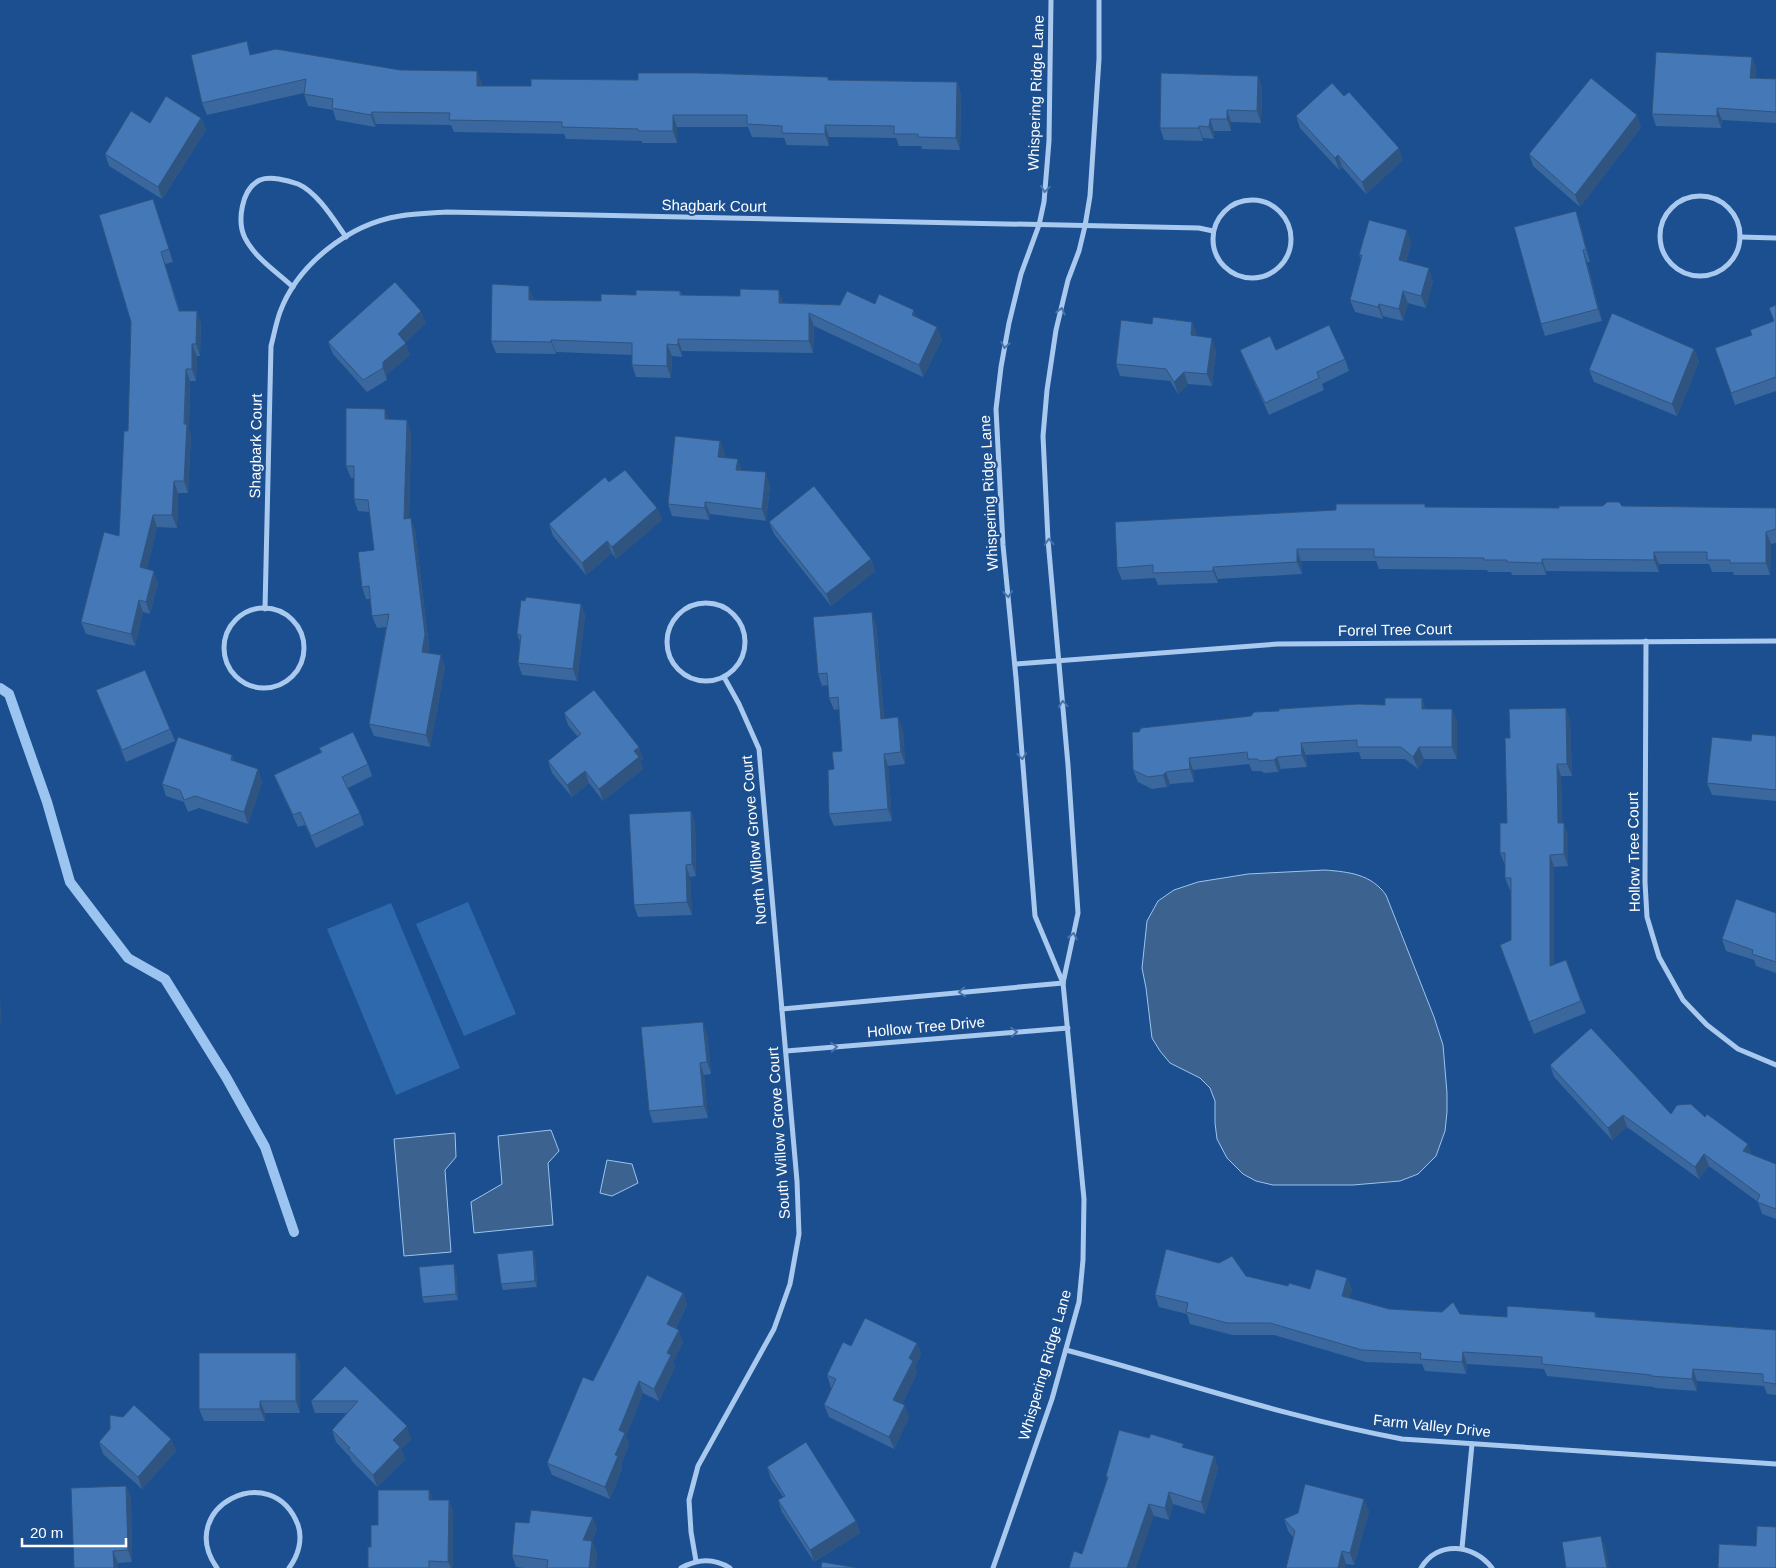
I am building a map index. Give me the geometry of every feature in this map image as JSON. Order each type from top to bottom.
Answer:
[{"type":"street","name":"Whispering Ridge Lane","points":[[993,1568],[1052,1399],[1079,1302],[1083,1260],[1084,1200],[1063,983],[1035,916],[1003,545],[996,409],[1009,323],[1021,274],[1039,225],[1044,202],[1049,141],[1051,0]]},
{"type":"street","name":"Whispering Ridge Lane","points":[[1063,983],[1078,913],[1048,540],[1043,436],[1047,390],[1056,330],[1068,280],[1086,226],[1096,117],[1099,59],[1099,0]]},
{"type":"street","points":[[293,287],[252,249],[244,237],[241,224],[242,209],[245,196],[252,187],[260,180],[273,178],[299,184],[308,190],[328,211],[346,237]]},
{"type":"street","points":[[1697,196],[1710,197],[1722,203],[1732,212],[1738,224],[1740,237],[1737,251],[1730,262],[1720,271],[1707,275],[1694,275],[1682,271],[1671,263],[1664,253],[1660,241],[1661,228],[1665,216],[1673,206],[1685,199],[1697,196]]},
{"type":"street","points":[[1249,200],[1262,201],[1274,206],[1284,216],[1290,227],[1292,241],[1289,254],[1282,266],[1272,274],[1259,278],[1246,278],[1234,274],[1223,267],[1216,256],[1212,244],[1213,231],[1218,219],[1226,209],[1237,202],[1249,200]]},
{"type":"street","name":"Shagbark Court","points":[[266,609],[271,346],[280,312],[298,278],[320,254],[369,224],[400,216],[446,212],[1198,228],[1213,231]]},
{"type":"street","points":[[1740,237],[1776,238]]},
{"type":"street","points":[[703,603],[716,604],[728,610],[738,619],[744,630],[746,644],[743,657],[736,669],[724,677],[713,681],[700,682],[687,677],[677,670],[669,659],[666,647],[667,634],[671,622],[679,612],[690,606],[703,603]]},
{"type":"street","points":[[262,608],[266,609],[287,615],[296,624],[303,636],[304,650],[301,663],[295,674],[284,683],[271,688],[258,688],[246,684],[235,676],[228,665],[225,653],[225,640],[230,628],[238,618],[249,612],[262,608]]},
{"type":"street","name":"Forrel Tree Court","points":[[1014,664],[1278,644],[1646,641],[1776,642]]},
{"type":"street","name":"Hollow Tree Court","points":[[1646,641],[1645,882],[1647,917],[1659,957],[1683,1000],[1708,1025],[1738,1049],[1776,1065]]},
{"type":"street","name":"North Willow Grove Court","points":[[724,677],[759,749],[782,1008]]},
{"type":"street","name":"Hollow Tree Drive","points":[[782,1008],[1063,983]]},
{"type":"street","name":"South Willow Grove Court","points":[[696,1561],[690,1532],[689,1500],[698,1466],[774,1329],[790,1284],[799,1234],[797,1180],[782,1008]]},
{"type":"street","name":"Hollow Tree Drive","points":[[786,1051],[1068,1028]]},
{"type":"street","name":"Farm Valley Drive","points":[[1066,1350],[1360,1431],[1402,1439],[1776,1464]]},
{"type":"street","points":[[1462,1548],[1472,1444]]},
{"type":"street","points":[[217,1568],[209,1554],[206,1540],[208,1525],[214,1512],[224,1502],[237,1495],[253,1492],[269,1495],[284,1503],[294,1515],[300,1530],[300,1546],[289,1568]]},
{"type":"street","points":[[1422,1568],[1425,1562],[1436,1554],[1448,1549],[1462,1548],[1475,1552],[1486,1560],[1492,1568]]},
{"type":"street","points":[[681,1568],[696,1561],[710,1560],[730,1568]]},
{"type":"shaded area","points":[[1325,870],[1359,875],[1374,883],[1386,895],[1434,1017],[1443,1045],[1447,1093],[1445,1131],[1436,1156],[1418,1174],[1400,1181],[1353,1185],[1273,1185],[1256,1181],[1243,1174],[1227,1158],[1217,1139],[1215,1101],[1210,1088],[1200,1078],[1170,1063],[1152,1038],[1142,968],[1147,921],[1158,901],[1174,890],[1198,882],[1248,874]]},
{"type":"shaded area","points":[[468,902],[516,1014],[464,1036],[416,924]]},
{"type":"shaded area","points":[[391,903],[460,1068],[396,1095],[327,929]]},
{"type":"shaded area","points":[[551,1130],[559,1151],[548,1163],[553,1225],[474,1233],[471,1202],[502,1184],[498,1136]]},
{"type":"shaded area","points":[[455,1133],[456,1157],[445,1170],[451,1252],[404,1256],[394,1139]]},
{"type":"shaded area","points":[[607,1160],[632,1164],[638,1183],[612,1196],[600,1193]]},
{"type":"building","points":[[247,41],[250,55],[276,49],[400,70],[477,71],[477,86],[531,86],[531,79],[638,80],[638,73],[700,73],[828,77],[828,80],[957,82],[956,138],[918,137],[918,134],[894,134],[894,126],[825,125],[825,134],[782,133],[782,126],[747,124],[747,115],[673,115],[673,131],[638,131],[638,129],[562,127],[562,122],[449,120],[450,113],[372,112],[371,115],[332,108],[333,99],[304,94],[306,79],[202,103],[191,55]]},
{"type":"building","points":[[1656,52],[1752,57],[1750,78],[1776,79],[1776,112],[1717,108],[1717,116],[1652,114]]},
{"type":"building","points":[[1161,73],[1258,76],[1257,111],[1227,110],[1227,119],[1210,119],[1209,127],[1160,128]]},
{"type":"building","points":[[1591,78],[1637,115],[1575,195],[1529,154]]},
{"type":"building","points":[[1332,83],[1344,96],[1349,92],[1399,148],[1362,182],[1338,155],[1335,158],[1296,116]]},
{"type":"building","points":[[166,96],[201,118],[158,187],[105,154],[131,111],[150,123]]},
{"type":"building","points":[[153,199],[169,249],[161,252],[179,311],[197,311],[196,344],[192,344],[192,369],[186,369],[184,424],[187,424],[184,481],[174,481],[172,515],[153,515],[140,567],[154,571],[146,602],[139,600],[131,634],[81,622],[104,532],[119,536],[124,431],[128,431],[131,322],[99,215]]},
{"type":"building","points":[[1576,211],[1586,249],[1583,250],[1598,309],[1541,324],[1514,227]]},
{"type":"building","points":[[1369,220],[1407,230],[1399,260],[1429,268],[1421,296],[1403,291],[1399,309],[1379,304],[1378,307],[1350,300],[1362,255],[1359,255]]},
{"type":"building","points":[[395,282],[421,311],[398,334],[406,343],[383,362],[383,368],[363,380],[328,342]]},
{"type":"building","points":[[492,284],[529,286],[529,300],[601,301],[601,294],[636,295],[636,290],[680,291],[680,295],[740,296],[740,289],[779,290],[779,303],[840,305],[847,291],[875,304],[879,294],[914,310],[912,315],[937,327],[919,365],[809,313],[809,341],[678,339],[678,345],[667,344],[667,366],[632,365],[632,343],[551,340],[551,342],[491,341]]},
{"type":"building","points":[[1776,305],[1776,377],[1731,393],[1715,348],[1752,335],[1750,330],[1774,321],[1769,308]]},
{"type":"building","points":[[1612,313],[1694,349],[1672,404],[1589,370]]},
{"type":"building","points":[[1153,317],[1192,322],[1191,335],[1212,338],[1207,374],[1184,372],[1174,382],[1166,369],[1116,364],[1121,320],[1152,324]]},
{"type":"building","points":[[1329,325],[1345,359],[1317,372],[1319,378],[1265,403],[1240,350],[1270,336],[1276,350]]},
{"type":"building","points":[[346,408],[385,409],[385,419],[407,420],[404,519],[411,518],[425,634],[422,652],[441,655],[426,735],[369,724],[389,614],[372,616],[369,586],[362,587],[358,552],[374,550],[368,500],[354,499],[354,466],[346,466]]},
{"type":"building","points":[[675,436],[720,441],[718,457],[738,459],[736,470],[766,472],[762,509],[705,502],[705,508],[668,504]]},
{"type":"building","points":[[625,470],[657,508],[612,547],[607,541],[582,563],[549,524],[605,477],[609,482]]},
{"type":"building","points":[[814,486],[871,559],[826,594],[769,522]]},
{"type":"building","points":[[1607,502],[1619,502],[1622,506],[1776,508],[1776,529],[1766,532],[1766,563],[1730,563],[1730,560],[1707,560],[1707,552],[1654,552],[1654,560],[1542,559],[1542,563],[1507,562],[1507,560],[1484,560],[1484,558],[1374,557],[1374,549],[1297,549],[1297,562],[1213,567],[1213,571],[1153,573],[1153,565],[1117,568],[1115,522],[1336,510],[1336,504],[1425,504],[1425,507],[1559,508],[1559,506],[1603,506]]},
{"type":"building","points":[[526,597],[581,604],[573,669],[518,663],[521,635],[517,634],[521,600],[525,601]]},
{"type":"building","points":[[872,612],[881,719],[898,717],[901,752],[884,754],[888,809],[829,814],[828,770],[834,769],[832,752],[842,751],[838,697],[829,698],[827,673],[818,674],[813,617]]},
{"type":"building","points":[[145,670],[170,729],[122,750],[96,690]]},
{"type":"building","points":[[594,690],[639,747],[634,751],[639,757],[599,789],[585,771],[567,785],[548,761],[581,734],[564,713]]},
{"type":"building","points":[[1385,698],[1422,698],[1422,709],[1452,709],[1452,747],[1419,747],[1413,757],[1401,747],[1357,747],[1357,740],[1301,743],[1302,755],[1277,757],[1274,760],[1260,761],[1248,759],[1247,752],[1189,758],[1190,769],[1166,772],[1163,775],[1148,777],[1133,770],[1132,732],[1139,732],[1141,728],[1251,716],[1254,712],[1279,711],[1279,709],[1358,704],[1385,705]]},
{"type":"building","points":[[1566,708],[1567,764],[1557,764],[1558,823],[1564,823],[1564,854],[1550,855],[1550,966],[1566,960],[1581,1001],[1529,1022],[1500,945],[1511,940],[1511,878],[1505,878],[1505,853],[1500,853],[1500,823],[1507,823],[1505,738],[1510,738],[1509,709]]},
{"type":"building","points":[[353,732],[368,764],[342,777],[360,813],[311,836],[300,812],[293,815],[274,775],[322,752],[319,748]]},
{"type":"building","points":[[1752,734],[1776,736],[1776,790],[1707,783],[1712,737],[1751,741]]},
{"type":"building","points":[[178,737],[232,755],[231,760],[258,769],[244,812],[195,796],[184,800],[180,790],[162,784]]},
{"type":"building","points":[[691,811],[692,864],[686,865],[687,902],[634,905],[629,814]]},
{"type":"building","points":[[1736,899],[1776,913],[1776,962],[1752,954],[1753,950],[1722,939]]},
{"type":"building","points":[[703,1022],[707,1062],[700,1063],[704,1106],[649,1111],[641,1027]]},
{"type":"building","points":[[1591,1028],[1671,1114],[1677,1105],[1691,1104],[1705,1117],[1707,1114],[1748,1144],[1743,1151],[1776,1164],[1776,1209],[1757,1202],[1760,1195],[1704,1154],[1695,1167],[1623,1115],[1608,1128],[1550,1065]]},
{"type":"building","points":[[1166,1249],[1219,1263],[1232,1256],[1246,1276],[1288,1286],[1289,1283],[1310,1289],[1316,1269],[1347,1278],[1342,1296],[1389,1309],[1442,1312],[1453,1302],[1460,1314],[1507,1317],[1507,1306],[1595,1312],[1595,1317],[1776,1330],[1776,1384],[1763,1382],[1763,1374],[1693,1369],[1692,1379],[1651,1376],[1542,1364],[1542,1357],[1463,1352],[1462,1362],[1420,1359],[1421,1353],[1362,1350],[1270,1323],[1227,1323],[1186,1312],[1188,1303],[1155,1295]]},
{"type":"building","points":[[533,1250],[535,1281],[501,1284],[497,1254]]},
{"type":"building","points":[[454,1264],[456,1294],[422,1297],[419,1267]]},
{"type":"building","points":[[647,1275],[683,1293],[667,1324],[679,1330],[667,1353],[671,1355],[654,1389],[639,1381],[619,1430],[625,1433],[615,1455],[618,1456],[605,1487],[547,1463],[583,1377],[593,1381]]},
{"type":"building","points":[[865,1318],[917,1343],[909,1358],[913,1361],[893,1400],[905,1405],[889,1437],[824,1405],[836,1379],[827,1375],[843,1342],[851,1346]]},
{"type":"building","points":[[199,1353],[296,1353],[296,1401],[260,1401],[260,1409],[199,1409]]},
{"type":"building","points":[[345,1366],[407,1426],[393,1440],[400,1447],[373,1475],[332,1430],[358,1401],[311,1401]]},
{"type":"building","points":[[134,1405],[171,1439],[138,1477],[99,1442],[110,1429],[110,1415],[123,1417]]},
{"type":"building","points":[[1119,1430],[1149,1438],[1151,1434],[1184,1444],[1182,1447],[1214,1456],[1201,1502],[1169,1492],[1165,1508],[1149,1504],[1127,1568],[1069,1568],[1074,1551],[1082,1554],[1108,1477],[1106,1476]]},
{"type":"building","points":[[806,1442],[856,1521],[810,1550],[778,1500],[785,1496],[767,1467]]},
{"type":"building","points":[[1305,1484],[1364,1499],[1350,1553],[1342,1551],[1338,1568],[1286,1568],[1295,1531],[1284,1519],[1298,1513]]},
{"type":"building","points":[[126,1486],[128,1550],[113,1551],[114,1568],[74,1568],[71,1488]]},
{"type":"building","points":[[378,1490],[429,1490],[429,1500],[449,1500],[448,1562],[429,1561],[429,1568],[368,1568],[368,1547],[371,1547],[371,1525],[378,1525]]},
{"type":"building","points":[[531,1510],[593,1517],[583,1540],[592,1541],[589,1568],[547,1568],[548,1560],[512,1555],[515,1522],[529,1523]]},
{"type":"building","points":[[1757,1526],[1776,1527],[1776,1568],[1718,1568],[1719,1544],[1756,1546]]},
{"type":"building","points":[[1601,1536],[1607,1568],[1566,1568],[1562,1542]]},
{"type":"building","points":[[822,1562],[858,1568],[821,1568]]},
{"type":"waterway","points":[[0,688],[9,694],[47,802],[70,882],[128,958],[165,979],[226,1077],[265,1147],[294,1232]]}]
